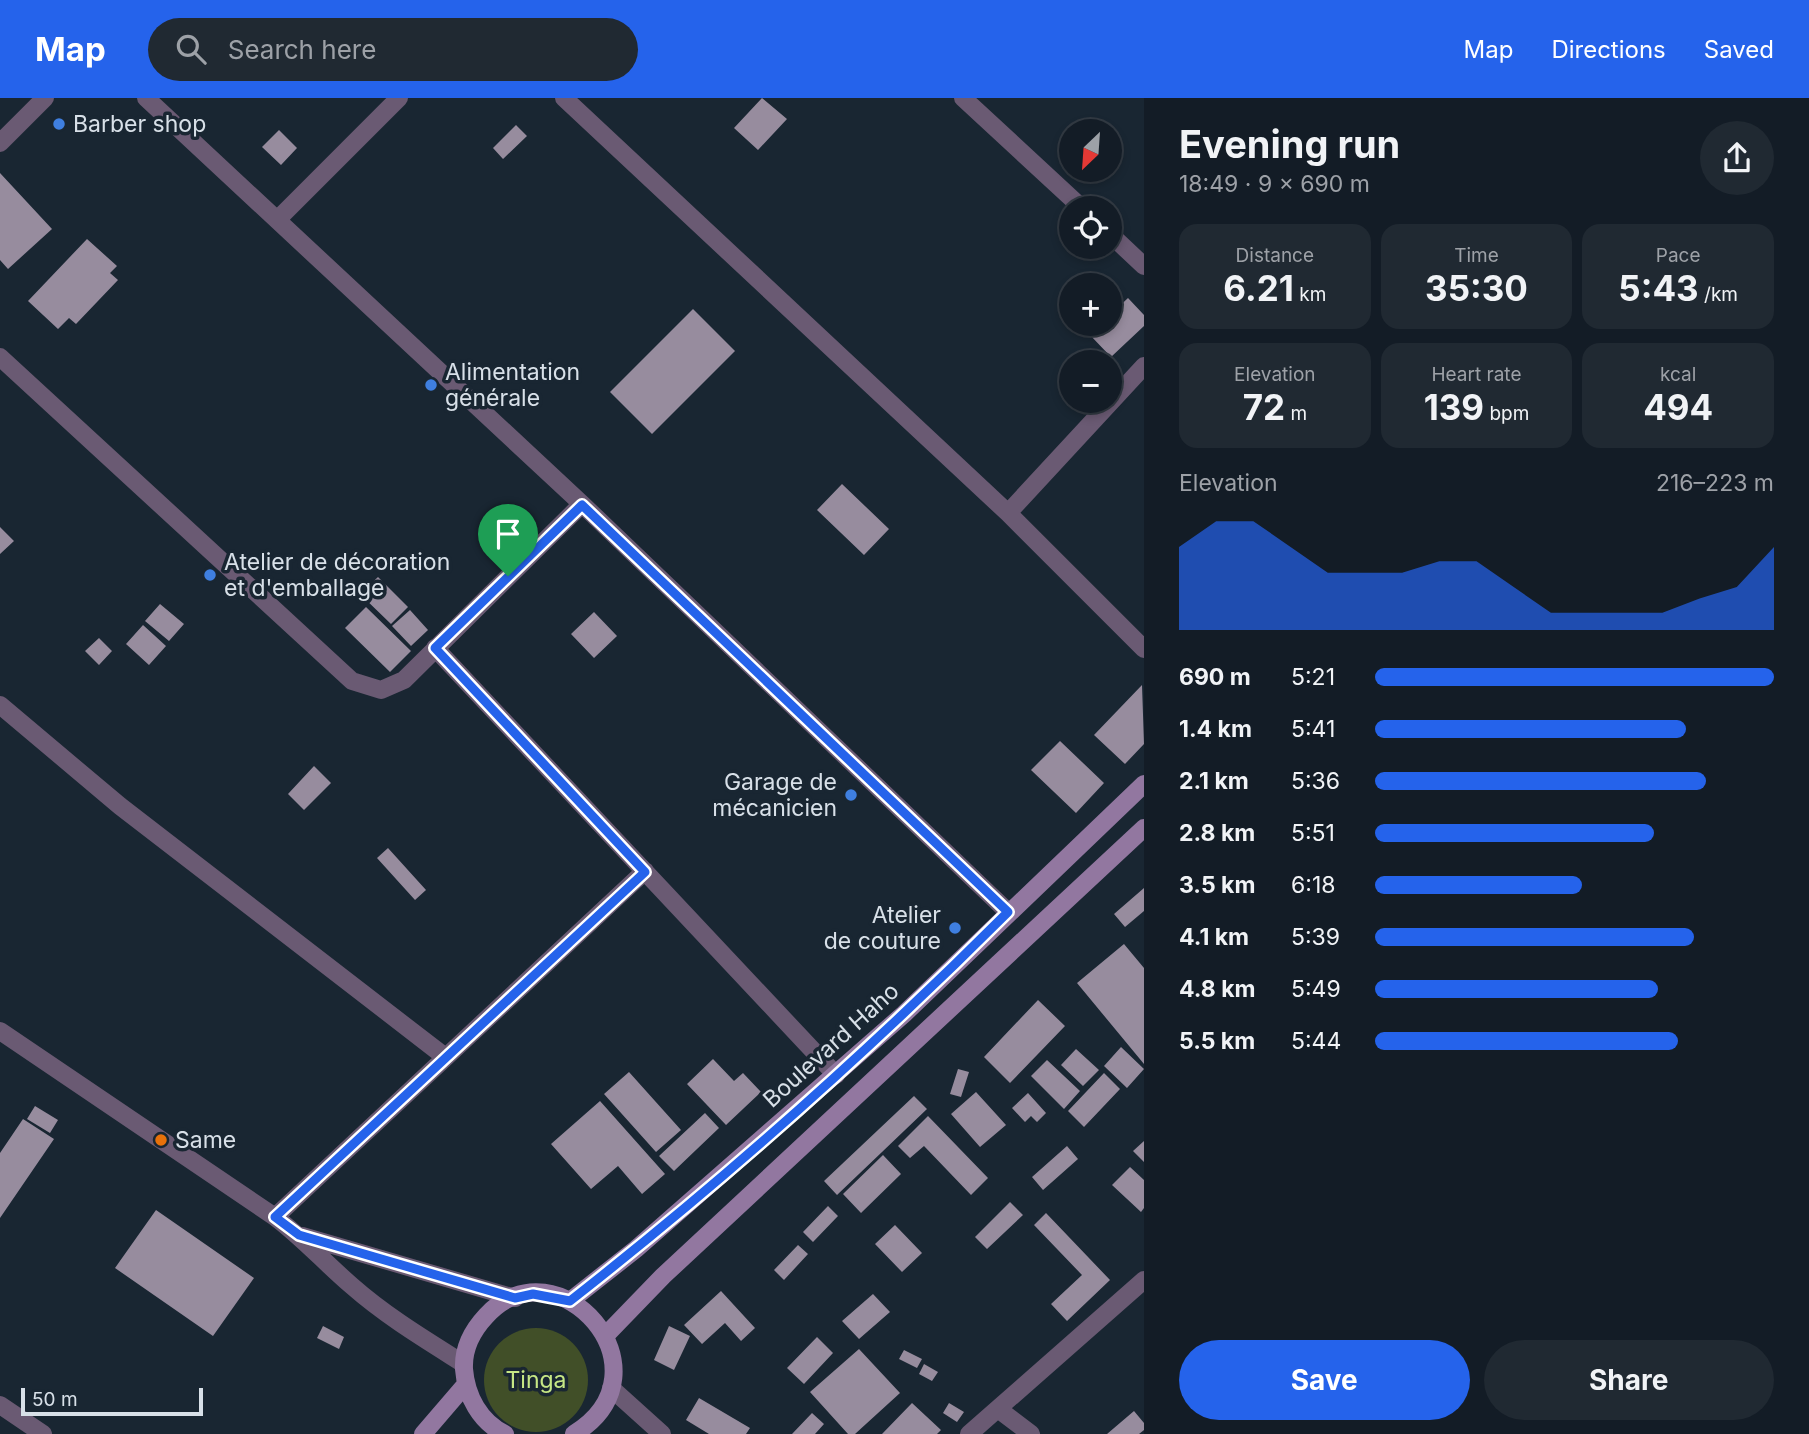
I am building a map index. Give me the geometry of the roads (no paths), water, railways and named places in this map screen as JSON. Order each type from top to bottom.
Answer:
[{"type":"main road","name":"Boulevard Haho","points":[[570,1301],[636,1249],[904,1014],[1144,785]]},
{"type":"main road","points":[[605,1336],[663,1276],[1144,828]]},
{"type":"main road","points":[[505,1434],[485,1420],[473,1403],[466,1384],[464,1364],[471,1335],[480,1323],[495,1308],[515,1298],[533,1294],[570,1301],[590,1314],[605,1336],[614,1364],[611,1388],[598,1414],[574,1434]]},
{"type":"main road","points":[[423,1434],[466,1384]]},
{"type":"street","points":[[0,143],[45,98]]},
{"type":"street","points":[[146,98],[582,505],[1008,912]]},
{"type":"street","points":[[277,220],[400,98]]},
{"type":"street","points":[[564,98],[1008,513],[1144,649]]},
{"type":"street","points":[[964,98],[1069,196]]},
{"type":"street","points":[[1122,245],[1144,266]]},
{"type":"street","points":[[0,357],[352,681],[381,690],[404,680],[582,505]]},
{"type":"street","points":[[1008,513],[1144,366]]},
{"type":"street","points":[[435,648],[836,1074]]},
{"type":"street","points":[[0,705],[120,806],[444,1056]]},
{"type":"street","points":[[275,1217],[444,1056],[645,872]]},
{"type":"street","points":[[0,1031],[275,1217],[299,1235],[352,1286],[404,1326],[464,1364]]},
{"type":"street","points":[[299,1235],[515,1298]]},
{"type":"street","points":[[969,1434],[1144,1280]]},
{"type":"street","points":[[611,1388],[662,1434]]},
{"type":"street","points":[[0,1405],[36,1432]]},
{"type":"street","points":[[998,1409],[1031,1434]]},
{"type":"place","name":"Barber shop","points":[[59,124]]},
{"type":"place","name":"Alimentation générale","points":[[431,385]]},
{"type":"place","name":"Atelier de décoration et d'emballage","points":[[210,575]]},
{"type":"place","name":"Garage de mécanicien","points":[[851,795]]},
{"type":"place","name":"Atelier de couture","points":[[955,928]]},
{"type":"place","name":"Same","points":[[161,1140]]},
{"type":"park label","name":"Tinga","points":[[536,1380]]}]
